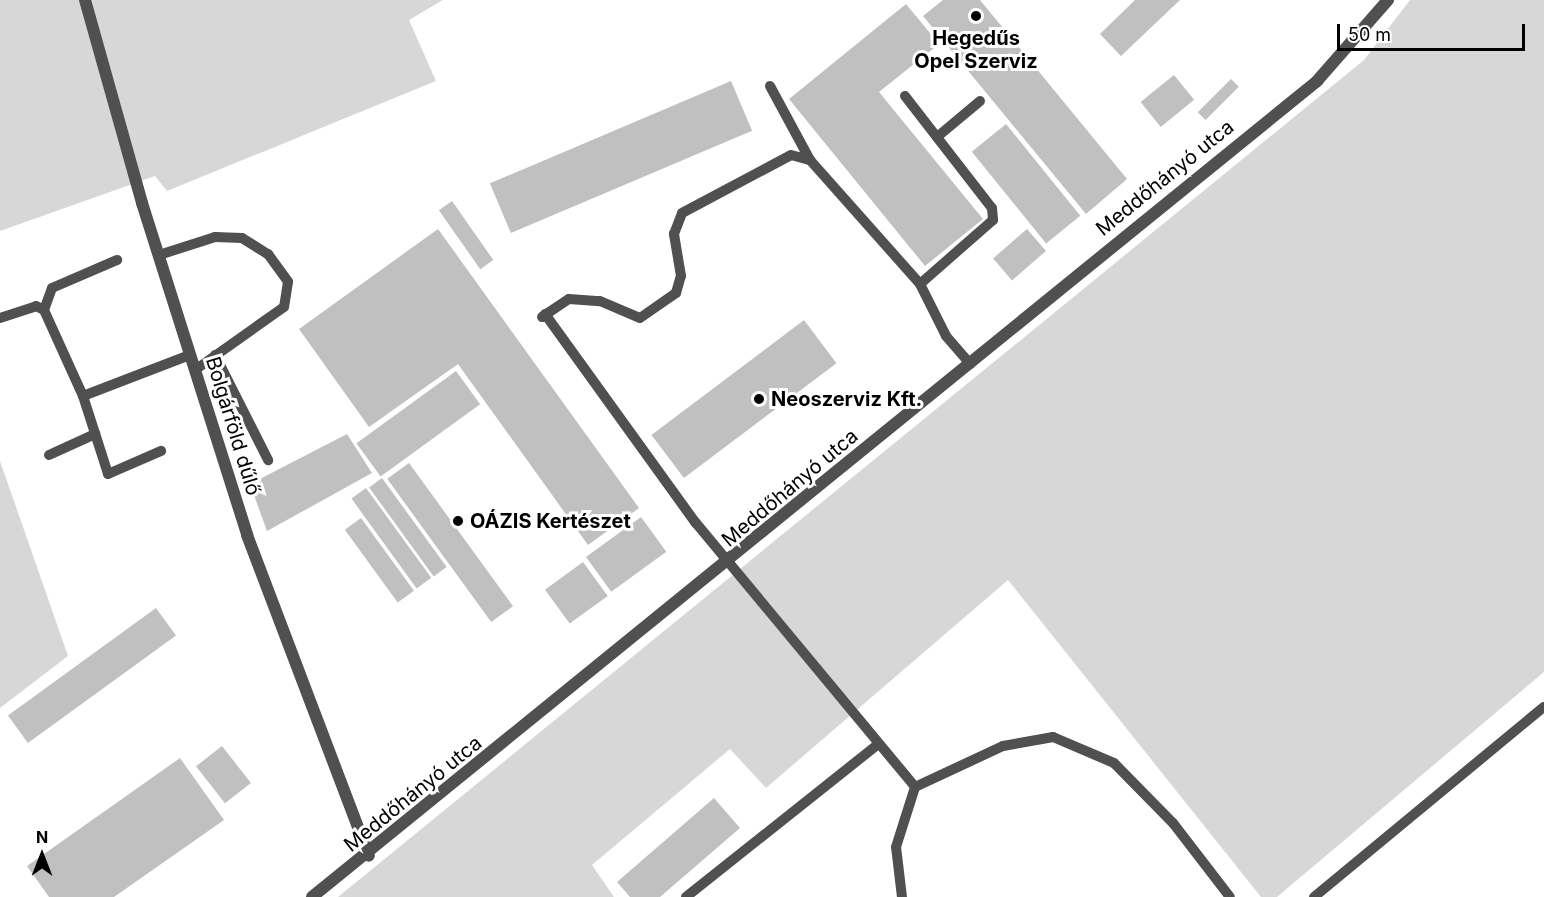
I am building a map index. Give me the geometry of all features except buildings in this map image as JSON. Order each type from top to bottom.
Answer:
[{"type":"street","name":"Bolgárföld dűlő","points":[[85,0],[159,255],[247,535],[369,855]]},
{"type":"street","name":"Meddőhányó utca","points":[[312,897],[369,855],[732,561],[1317,81],[1388,0]]},
{"type":"lane","points":[[770,86],[810,160],[920,284],[946,336],[970,364]]},
{"type":"lane","points":[[905,96],[992,208],[993,220],[920,284]]},
{"type":"lane","points":[[937,137],[980,101]]},
{"type":"lane","points":[[810,160],[791,155],[682,213],[674,234],[681,276],[676,293],[640,318],[600,302],[569,299],[543,315],[696,523],[732,561],[877,745],[915,787]]},
{"type":"lane","points":[[159,255],[215,237],[242,238],[284,273],[290,294],[284,307],[195,370]]},
{"type":"lane","points":[[44,310],[52,288],[117,260]]},
{"type":"lane","points":[[0,318],[36,306],[44,310],[83,396],[108,474],[161,451]]},
{"type":"lane","points":[[83,396],[190,355]]},
{"type":"lane","points":[[215,355],[268,460]]},
{"type":"lane","points":[[49,455],[95,434]]},
{"type":"lane","points":[[1314,897],[1544,707]]},
{"type":"lane","points":[[902,897],[896,847],[915,787],[1003,746],[1053,737],[1114,764],[1173,823],[1230,897]]},
{"type":"lane","points":[[686,897],[877,745]]},
{"type":"shaded area","points":[[0,0],[443,0],[409,20],[436,81],[167,191],[155,176],[0,231]]},
{"type":"shaded area","points":[[1410,0],[1544,0],[1544,672],[1277,897],[1261,897],[1008,580],[766,788],[730,749],[592,865],[614,897],[338,897],[1364,60]]},
{"type":"shaded area","points":[[0,461],[68,656],[0,708]]},
{"type":"place","name":"Hegedűs Opel Szerviz","points":[[976,16]]},
{"type":"place","name":"Neoszerviz Kft.","points":[[759,399]]},
{"type":"place","name":"OÁZIS Kertészet","points":[[458,521]]}]
